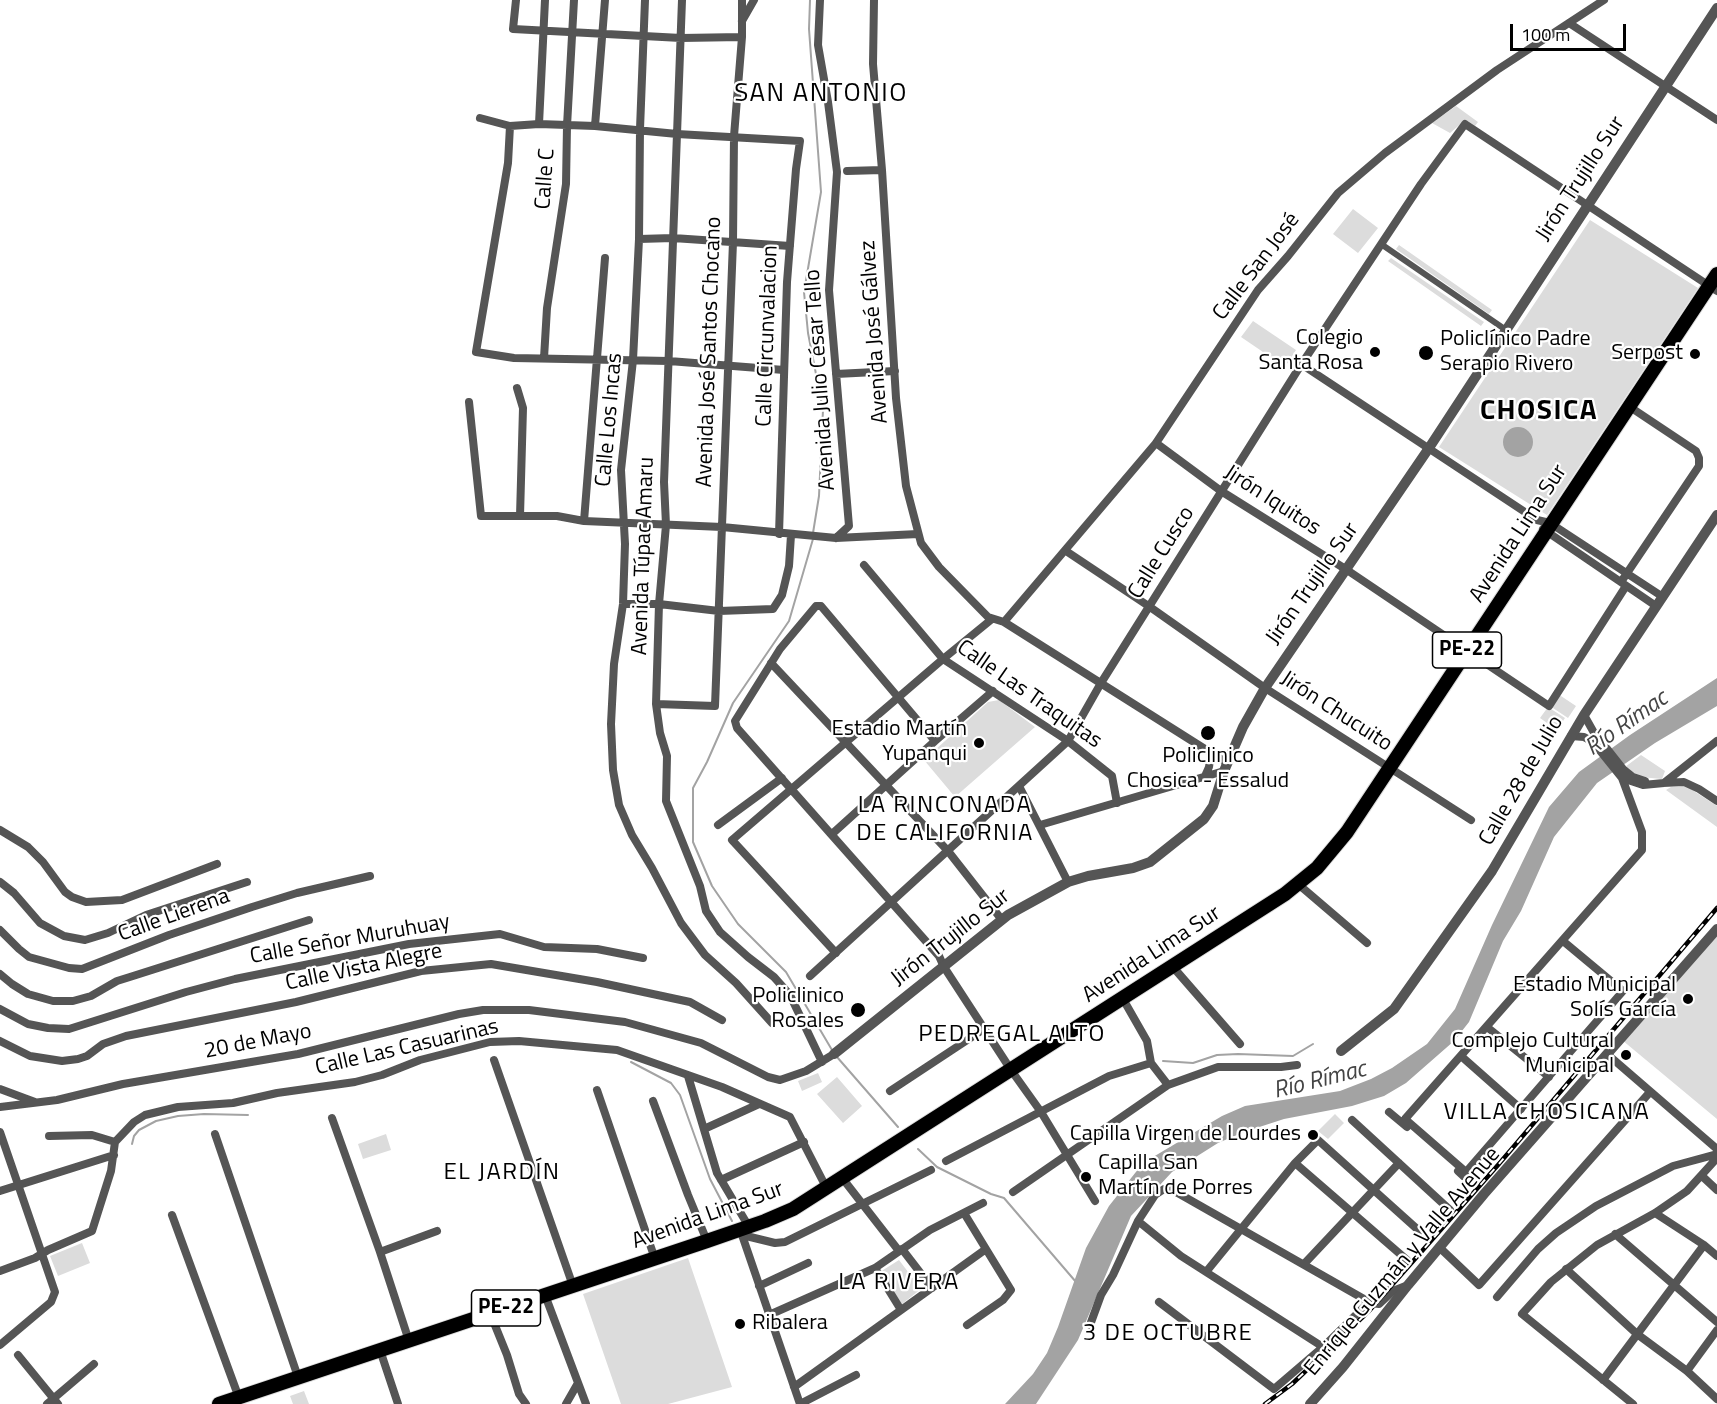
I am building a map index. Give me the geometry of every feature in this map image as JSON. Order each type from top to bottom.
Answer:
[{"type":"highway","name":"Avenida Lima Sur","points":[[219,1404],[655,1258],[746,1231],[793,1209],[1173,967],[1298,884],[1317,868],[1347,832],[1467,651],[1544,525],[1630,407],[1714,284]]},
{"type":"street","points":[[516,0],[513,29],[681,38],[742,37]]},
{"type":"street","points":[[539,124],[545,0]]},
{"type":"street","name":"Calle C","points":[[544,358],[547,308],[566,184],[574,0]]},
{"type":"street","points":[[595,126],[604,0]]},
{"type":"street","name":"Calle Los Incas","points":[[645,0],[642,36],[639,239],[633,360],[621,470],[622,522],[625,544],[623,604],[614,664],[611,724],[613,770],[619,805],[632,835],[681,923],[705,955],[736,983],[772,1023]]},
{"type":"street","name":"Avenida Túpac Amaru","points":[[682,0],[664,482],[666,525],[658,604],[656,704],[660,733],[667,756],[666,801],[700,886],[706,911],[720,932],[774,977],[790,995],[822,1062]]},
{"type":"street","name":"Avenida José Santos Chocano","points":[[656,704],[715,706],[734,242],[734,136],[742,37],[742,0]]},
{"type":"street","points":[[742,21],[754,0]]},
{"type":"street","name":"Avenida Julio César Tello","points":[[820,0],[818,45],[837,172],[829,290],[849,526],[836,538]]},
{"type":"street","name":"Avenida José Gálvez","points":[[874,0],[873,64],[903,469],[918,534],[925,550],[984,614],[1004,622],[1101,682],[1211,752],[1226,767]]},
{"type":"street","name":"Calle San José","points":[[1004,622],[1156,443],[1258,290],[1338,193],[1385,153],[1465,93],[1604,0]]},
{"type":"street","name":"Jirón Trujillo Sur","points":[[834,1054],[1002,920],[1068,882],[1133,868],[1158,857],[1210,813],[1243,727],[1265,688],[1429,448],[1717,8]]},
{"type":"street","points":[[1569,23],[1717,120]]},
{"type":"street","points":[[480,118],[510,126],[539,124],[595,126],[677,134],[734,136]]},
{"type":"street","name":"Calle Cusco","points":[[810,976],[1068,741],[1101,682],[1301,364],[1421,184],[1465,124],[1587,206]]},
{"type":"street","points":[[510,126],[508,163],[476,352],[514,357],[669,361],[784,370]]},
{"type":"street","name":"Calle Circunvalacion","points":[[734,136],[800,141],[790,246],[779,534]]},
{"type":"street","points":[[847,171],[882,170]]},
{"type":"street","points":[[1587,206],[1714,284]]},
{"type":"street","points":[[639,239],[673,238],[790,246]]},
{"type":"street","points":[[1381,244],[1506,330]]},
{"type":"street","points":[[584,521],[605,258]]},
{"type":"street","points":[[1301,364],[1544,525],[1624,584],[1660,602]]},
{"type":"street","points":[[836,374],[895,371]]},
{"type":"street","points":[[517,388],[523,408],[519,516]]},
{"type":"street","points":[[469,402],[481,516],[557,516],[584,521],[722,527],[836,538],[918,534]]},
{"type":"street","points":[[1624,584],[1627,573],[1699,466],[1696,451],[1630,407]]},
{"type":"street","name":"Jirón Iquitos","points":[[1156,443],[1221,491],[1347,570],[1549,706],[1624,584]]},
{"type":"street","name":"Calle 28 de Julio","points":[[1341,1051],[1394,1009],[1492,871],[1584,715],[1717,516]]},
{"type":"street","points":[[1544,525],[1627,573],[1660,602]]},
{"type":"street","points":[[623,604],[658,604],[719,611],[773,609],[782,595],[789,566],[791,535]]},
{"type":"street","name":"Jirón Chucuito","points":[[1066,551],[1265,688],[1470,820]]},
{"type":"street","name":"Calle Las Traquitas","points":[[864,566],[943,658],[1068,741],[1112,776],[1117,802]]},
{"type":"street","points":[[934,741],[821,606],[816,606],[780,649],[735,721],[737,728],[939,956],[984,1029],[1041,1112],[1095,1201]]},
{"type":"street","points":[[836,952],[732,840],[943,658],[992,619]]},
{"type":"street","points":[[771,663],[948,851],[1002,920]]},
{"type":"street","points":[[832,834],[884,785],[993,692]]},
{"type":"street","points":[[1563,941],[1623,992],[1466,1172],[1405,1119],[1642,850],[1642,832],[1621,773],[1604,750],[1584,715]]},
{"type":"street","points":[[1571,736],[1589,740],[1604,750]]},
{"type":"street","points":[[1664,783],[1717,741]]},
{"type":"street","points":[[1205,776],[1209,768],[1211,752]]},
{"type":"street","points":[[1040,825],[1205,776],[1226,767]]},
{"type":"street","points":[[1621,773],[1644,781],[1684,782],[1717,801]]},
{"type":"street","points":[[718,825],[782,778]]},
{"type":"street","points":[[1018,786],[1068,882]]},
{"type":"street","points":[[0,830],[28,847],[43,862],[65,892],[86,902],[122,900],[216,864]]},
{"type":"street","name":"Calle Lierena","points":[[0,930],[26,956],[77,969],[252,907],[297,893],[370,876]]},
{"type":"street","points":[[0,882],[14,893],[40,923],[64,936],[85,940],[108,933],[146,915],[247,882]]},
{"type":"street","points":[[1298,884],[1367,943]]},
{"type":"street","points":[[0,974],[28,994],[53,1001],[67,1002],[91,996],[112,984],[133,976],[309,920]]},
{"type":"street","name":"Enrique Guzmán y Valle Avenue","points":[[1310,1404],[1366,1340],[1439,1247],[1717,929]]},
{"type":"street","name":"Calle Señor Muruhuay","points":[[0,1009],[28,1024],[69,1029],[235,978],[410,944],[500,934],[544,947],[597,949],[643,958]]},
{"type":"street","name":"Calle Vista Alegre","points":[[0,1041],[27,1055],[50,1060],[82,1058],[103,1044],[126,1036],[296,1002],[421,971],[491,964],[597,982],[690,1002],[722,1020]]},
{"type":"street","points":[[1173,967],[1240,1044]]},
{"type":"street","points":[[1123,999],[1147,1041],[1151,1063],[1168,1085]]},
{"type":"street","name":"20 de Mayo","points":[[0,1107],[57,1100],[123,1084],[298,1054],[483,1010],[529,1010],[625,1022],[700,1043],[768,1077],[780,1080],[806,1071],[834,1054]]},
{"type":"street","points":[[1487,1027],[1549,1077]]},
{"type":"street","points":[[890,1090],[984,1029]]},
{"type":"street","name":"Calle Las Casuarinas","points":[[115,1142],[134,1122],[145,1115],[177,1107],[233,1103],[277,1093],[355,1082],[382,1075],[420,1060],[490,1042],[519,1041],[616,1050],[722,1087],[790,1117],[827,1188]]},
{"type":"street","points":[[1607,1054],[1717,1149]]},
{"type":"street","points":[[1461,1056],[1521,1109]]},
{"type":"street","points":[[494,1059],[573,1286]]},
{"type":"street","points":[[946,1161],[1109,1076],[1151,1063]]},
{"type":"street","points":[[1013,1192],[1168,1085],[1218,1067],[1297,1065]]},
{"type":"street","points":[[688,1076],[721,1180],[746,1231],[759,1286],[800,1404],[856,1375]]},
{"type":"street","points":[[0,1089],[39,1103]]},
{"type":"street","points":[[597,1090],[655,1258]]},
{"type":"street","points":[[1439,1247],[1479,1286],[1650,1092]]},
{"type":"street","points":[[653,1101],[707,1241]]},
{"type":"street","points":[[704,1129],[759,1104]]},
{"type":"street","points":[[1389,1112],[1472,1184]]},
{"type":"street","points":[[332,1118],[409,1341]]},
{"type":"street","points":[[1352,1120],[1450,1210]]},
{"type":"street","points":[[0,1132],[55,1295],[51,1302],[0,1345]]},
{"type":"street","points":[[215,1134],[298,1377]]},
{"type":"street","points":[[0,1271],[92,1231],[108,1183],[115,1142],[92,1135],[49,1136]]},
{"type":"street","points":[[1206,1272],[1295,1163],[1318,1140],[1426,1237]]},
{"type":"street","points":[[721,1180],[804,1142]]},
{"type":"street","points":[[0,1191],[114,1155]]},
{"type":"street","points":[[1633,1404],[1522,1314],[1551,1282],[1597,1245],[1655,1213],[1687,1191],[1717,1156]]},
{"type":"street","points":[[1497,1297],[1538,1249],[1556,1233],[1596,1206],[1673,1166],[1717,1156]]},
{"type":"street","points":[[1295,1163],[1407,1260]]},
{"type":"street","points":[[1304,1264],[1399,1163]]},
{"type":"street","points":[[746,1231],[775,1243],[784,1242],[931,1170]]},
{"type":"street","points":[[1702,1176],[1717,1190]]},
{"type":"street","points":[[843,1179],[932,1288]]},
{"type":"street","points":[[1090,1325],[1101,1295],[1113,1275],[1137,1221],[1155,1195],[1164,1189],[1171,1190],[1369,1302],[1379,1304],[1393,1291],[1408,1285]]},
{"type":"street","points":[[769,1315],[875,1268],[930,1230],[983,1203]]},
{"type":"street","points":[[964,1213],[1011,1290],[1003,1300],[967,1325]]},
{"type":"street","points":[[1655,1213],[1717,1256]]},
{"type":"street","points":[[172,1215],[238,1398]]},
{"type":"street","points":[[1137,1221],[1181,1256],[1323,1347]]},
{"type":"street","points":[[380,1252],[437,1230]]},
{"type":"street","points":[[1615,1234],[1717,1322]]},
{"type":"street","points":[[1603,1380],[1704,1245]]},
{"type":"street","points":[[794,1387],[986,1249]]},
{"type":"street","points":[[759,1286],[808,1263]]},
{"type":"street","points":[[875,1268],[901,1310]]},
{"type":"street","points":[[1566,1269],[1637,1334],[1687,1371],[1717,1399]]},
{"type":"street","points":[[545,1295],[586,1404]]},
{"type":"street","points":[[1159,1302],[1274,1389],[1323,1347],[1369,1302]]},
{"type":"street","points":[[490,1314],[507,1355],[519,1394],[526,1404]]},
{"type":"street","points":[[1687,1371],[1717,1330]]},
{"type":"street","points":[[380,1350],[398,1404]]},
{"type":"street","points":[[18,1355],[53,1402],[94,1364]]},
{"type":"street","points":[[566,1404],[578,1383]]},
{"type":"shaded area","points":[[1456,106],[1478,122],[1475,126],[1464,121],[1450,133],[1432,123]]},
{"type":"shaded area","points":[[1353,209],[1378,228],[1358,253],[1333,234]]},
{"type":"shaded area","points":[[1590,220],[1698,288],[1547,515],[1439,447]]},
{"type":"shaded area","points":[[1399,245],[1492,310],[1489,314],[1396,249]]},
{"type":"shaded area","points":[[1391,258],[1484,322],[1481,326],[1388,261]]},
{"type":"shaded area","points":[[1253,321],[1296,350],[1285,367],[1241,337]]},
{"type":"shaded area","points":[[1518,427],[1529,431],[1533,442],[1529,453],[1518,457],[1507,453],[1503,442],[1507,431]]},
{"type":"shaded area","points":[[1717,678],[1717,706],[1655,743],[1597,783],[1554,837],[1521,911],[1503,941],[1469,1022],[1454,1041],[1406,1083],[1384,1096],[1352,1106],[1284,1119],[1244,1132],[1218,1143],[1172,1172],[1131,1216],[1078,1340],[1036,1404],[1005,1404],[1033,1374],[1047,1353],[1086,1248],[1109,1206],[1143,1163],[1222,1116],[1245,1106],[1340,1091],[1392,1068],[1427,1044],[1455,1009],[1492,925],[1549,807],[1579,772],[1630,735]]},
{"type":"shaded area","points":[[1558,694],[1576,706],[1568,718],[1550,706]]},
{"type":"shaded area","name":"Estadio Martín Yupanqui","points":[[999,700],[1035,727],[955,797],[924,760],[988,702]]},
{"type":"shaded area","points":[[1548,707],[1565,718],[1557,730],[1540,718]]},
{"type":"shaded area","points":[[1641,755],[1665,771],[1662,779],[1640,777],[1625,767]]},
{"type":"shaded area","points":[[1686,786],[1717,806],[1717,827],[1666,790],[1671,787]]},
{"type":"shaded area","name":"Estadio Municipal Solís García","points":[[1717,933],[1717,1119],[1622,1040]]},
{"type":"shaded area","points":[[818,1073],[822,1082],[802,1091],[798,1081]]},
{"type":"shaded area","points":[[837,1077],[862,1106],[843,1123],[817,1094]]},
{"type":"shaded area","points":[[1335,1114],[1344,1123],[1328,1139],[1318,1131]]},
{"type":"shaded area","points":[[386,1134],[391,1150],[363,1159],[358,1144]]},
{"type":"shaded area","points":[[82,1243],[90,1263],[58,1276],[50,1256]]},
{"type":"shaded area","points":[[688,1258],[732,1387],[668,1404],[621,1404],[583,1294]]},
{"type":"shaded area","points":[[899,1260],[921,1289],[902,1304],[880,1272]]},
{"type":"shaded area","points":[[304,1391],[309,1404],[293,1404],[290,1396]]},
{"type":"waterway","points":[[810,0],[809,29],[821,192],[804,292],[808,333],[823,410],[819,496],[813,533]]},
{"type":"waterway","points":[[813,539],[789,621],[733,703],[693,788],[693,842],[712,886],[738,924],[786,972],[832,1050]]},
{"type":"waterway","points":[[1163,1061],[1193,1063],[1217,1055],[1238,1054],[1293,1056],[1313,1044]]},
{"type":"waterway","points":[[837,1057],[898,1127]]},
{"type":"waterway","points":[[631,1062],[671,1083],[680,1095],[710,1179],[732,1221]]},
{"type":"waterway","points":[[132,1144],[139,1130],[156,1121],[204,1114],[248,1115]]},
{"type":"waterway","points":[[918,1149],[937,1167],[991,1194],[1004,1198],[1076,1282]]},
{"type":"railway","points":[[1265,1404],[1292,1384],[1369,1311],[1498,1165],[1717,908]]},
{"type":"place","name":"Colegio Santa Rosa","points":[[1375,352]]},
{"type":"place","name":"Policlínico Padre Serapio Rivero","points":[[1426,353]]},
{"type":"place","name":"Serpost","points":[[1695,354]]},
{"type":"place","name":"Policlinico Chosica - Essalud","points":[[1208,733]]},
{"type":"place","name":"Estadio Martín Yupanqui","points":[[979,743]]},
{"type":"place","name":"Estadio Municipal Solís García","points":[[1688,999]]},
{"type":"place","name":"Policlinico Rosales","points":[[858,1010]]},
{"type":"place","name":"Complejo Cultural Municipal","points":[[1626,1055]]},
{"type":"place","name":"Capilla Virgen de Lourdes","points":[[1313,1135]]},
{"type":"place","name":"Capilla San Martín de Porres","points":[[1086,1177]]},
{"type":"place","name":"Ribalera","points":[[740,1324]]},
{"type":"district","name":"SAN ANTONIO","points":[[821,95]]},
{"type":"district","name":"CHOSICA","points":[[1539,412]]},
{"type":"district","name":"LA RINCONADA DE CALIFORNIA","points":[[945,820]]},
{"type":"district","name":"PEDREGAL ALTO","points":[[1012,1035]]},
{"type":"district","name":"VILLA CHOSICANA","points":[[1547,1113]]},
{"type":"district","name":"EL JARDÍN","points":[[502,1173]]},
{"type":"district","name":"LA RIVERA","points":[[899,1283]]},
{"type":"district","name":"3 DE OCTUBRE","points":[[1168,1334]]},
{"type":"water label","name":"Río Rímac","points":[[1627,724]]},
{"type":"water label","name":"Río Rímac","points":[[1320,1081]]}]
